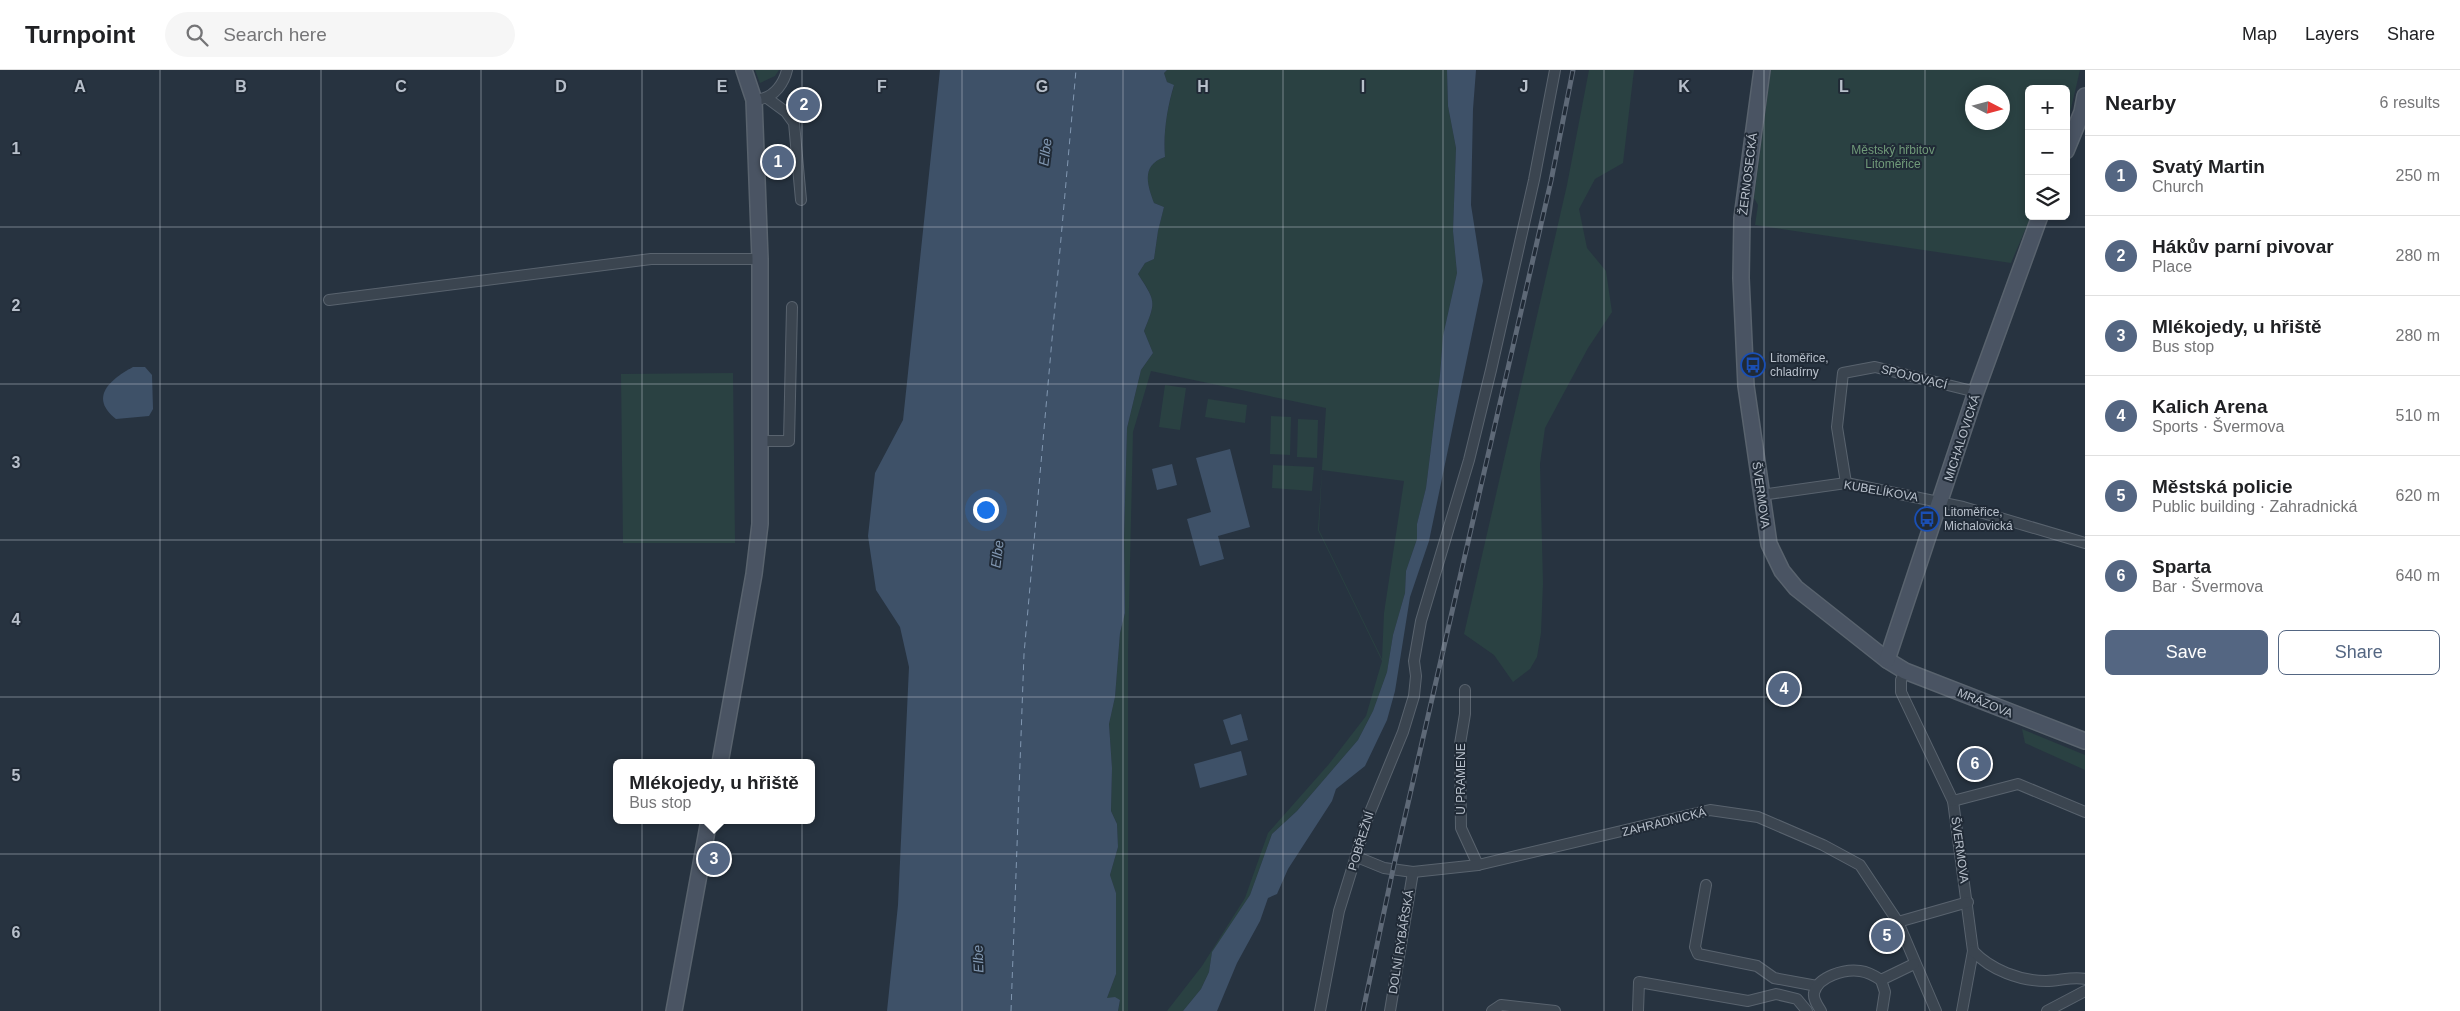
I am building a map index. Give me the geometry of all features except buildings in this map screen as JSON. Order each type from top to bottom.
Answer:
[{"type":"street","points":[[721,759],[754,574],[760,524],[762,441],[760,99],[744,70]]},
{"type":"street","points":[[760,99],[784,83],[787,70]]},
{"type":"street","name":"POBŘEŽNÍ","points":[[1320,1011],[1339,911],[1376,795],[1403,732],[1414,696],[1416,676],[1414,661],[1421,621],[1469,460],[1491,370],[1534,180],[1555,70]]},
{"type":"street","name":"ŽERNOSECKÁ","points":[[1741,278],[1742,218],[1762,70]]},
{"type":"street","points":[[2070,141],[2082,112],[2085,96]]},
{"type":"street","points":[[760,99],[786,112],[794,123],[801,200]]},
{"type":"street","name":"MICHALOVICKÁ","points":[[1887,660],[1976,392],[2039,220]]},
{"type":"street","points":[[328,300],[651,259],[760,259]]},
{"type":"street","name":"ŠVERMOVA","points":[[1741,278],[1746,386],[1769,544],[1782,571],[1811,601],[1887,660]]},
{"type":"street","points":[[762,441],[789,441],[792,307]]},
{"type":"street","name":"SPOJOVACÍ","points":[[1846,483],[1837,427],[1842,374],[1875,367],[1976,392]]},
{"type":"street","name":"KUBELÍKOVA","points":[[1761,495],[1846,483],[1941,502],[2085,543]]},
{"type":"street","name":"MRÁZOVA","points":[[1887,660],[1905,671],[2085,741]]},
{"type":"street","name":"ŠVERMOVA","points":[[1905,671],[1901,680],[1901,692],[1953,800],[1973,951],[1962,1011]]},
{"type":"street","name":"U PRAMENE","points":[[1465,690],[1465,714],[1460,744],[1461,828],[1478,865]]},
{"type":"street","points":[[1953,800],[2018,784],[2085,812]]},
{"type":"street","name":"ZAHRADNICKÁ","points":[[1357,857],[1384,868],[1413,872],[1478,865],[1710,810],[1758,817],[1823,845],[1860,865],[1898,922],[1914,964],[1936,1011]]},
{"type":"street","points":[[674,1011],[708,824]]},
{"type":"street","name":"DOLNÍ RYBÁŘSKÁ","points":[[1390,1011],[1413,872]]},
{"type":"street","points":[[1706,885],[1695,946],[1698,954],[1757,966],[1774,978],[1817,986]]},
{"type":"street","points":[[1898,922],[1968,902]]},
{"type":"street","points":[[1973,951],[1984,962],[2005,973],[2045,981],[2085,979]]},
{"type":"street","points":[[1881,980],[1914,964]]},
{"type":"street","points":[[1821,1011],[1814,994],[1817,986],[1840,971],[1850,970],[1866,972],[1881,980],[1885,992],[1882,1011]]},
{"type":"street","points":[[1638,1011],[1640,982],[1748,1001],[1776,994],[1797,999],[1807,1011]]},
{"type":"street","points":[[2047,1011],[2085,991]]},
{"type":"street","points":[[1754,1000],[1757,1011]]},
{"type":"street","points":[[1496,1008],[1555,1011]]},
{"type":"green space","points":[[755,70],[779,70],[775,76],[760,83]]},
{"type":"green space","points":[[1167,70],[1447,70],[1448,106],[1456,148],[1453,231],[1457,273],[1443,336],[1426,488],[1417,524],[1417,539],[1406,571],[1405,593],[1393,635],[1387,672],[1373,711],[1358,740],[1297,811],[1272,834],[1250,895],[1212,952],[1209,972],[1201,989],[1183,1011],[1167,1011],[1202,966],[1245,898],[1268,833],[1329,764],[1366,716],[1382,661],[1318,530],[1326,408],[1151,371],[1133,432],[1128,651],[1128,1011],[1118,1011],[1120,1000],[1107,998],[1116,974],[1116,893],[1110,875],[1118,847],[1117,824],[1111,811],[1112,768],[1109,724],[1115,697],[1120,633],[1125,613],[1124,539],[1127,428],[1141,370],[1153,353],[1144,331],[1151,314],[1151,296],[1138,274],[1145,263],[1154,259],[1164,207],[1154,203],[1149,189],[1148,176],[1152,165],[1157,160],[1165,157],[1166,121],[1174,86],[1167,82],[1164,73]],"holes":[[[1322,470],[1404,481],[1384,613],[1382,659],[1319,530]]]},
{"type":"green space","points":[[1589,70],[1634,70],[1623,163],[1595,179],[1579,209],[1587,248],[1606,271],[1612,312],[1588,348],[1545,428],[1540,464],[1543,583],[1541,633],[1537,657],[1530,669],[1513,682],[1494,655],[1464,634],[1567,185]]},
{"type":"green space","name":"Městský hřbitov Litoměřice","points":[[1771,70],[2080,70],[2070,113],[2070,85],[2025,85],[2025,220],[2029,220],[2011,263],[1755,225],[1758,205],[1754,198]]},
{"type":"green space","points":[[733,373],[735,543],[623,543],[621,374]]},
{"type":"green space","points":[[1165,385],[1186,388],[1180,430],[1159,427]]},
{"type":"green space","points":[[1208,399],[1247,405],[1245,423],[1205,417]]},
{"type":"green space","points":[[1271,416],[1291,417],[1290,455],[1270,454]]},
{"type":"green space","points":[[1298,419],[1318,420],[1317,458],[1297,457]]},
{"type":"green space","points":[[1273,465],[1314,467],[1312,491],[1272,488]]},
{"type":"green space","points":[[2022,729],[2085,755],[2085,770],[2025,743]]},
{"type":"water","name":"Elbe","points":[[940,70],[1167,70],[1164,73],[1167,82],[1174,85],[1166,121],[1165,157],[1157,160],[1152,165],[1148,176],[1149,189],[1154,203],[1164,207],[1154,259],[1145,263],[1138,274],[1151,296],[1151,313],[1144,331],[1153,353],[1141,370],[1127,428],[1124,539],[1125,613],[1120,633],[1115,697],[1109,724],[1112,768],[1111,811],[1117,824],[1118,847],[1110,875],[1116,893],[1116,974],[1107,998],[1115,997],[1120,1000],[1118,1011],[887,1011],[898,905],[909,667],[900,627],[876,590],[868,536],[875,473],[903,420]]},
{"type":"water","points":[[1447,70],[1476,70],[1473,109],[1471,205],[1483,281],[1429,541],[1410,597],[1395,691],[1387,720],[1365,766],[1336,789],[1332,801],[1288,869],[1277,894],[1268,898],[1260,921],[1237,963],[1217,1011],[1183,1011],[1201,989],[1209,972],[1212,952],[1250,895],[1272,834],[1297,811],[1358,740],[1373,711],[1387,672],[1393,635],[1405,593],[1406,571],[1417,539],[1417,524],[1426,488],[1443,336],[1457,273],[1453,231],[1456,148],[1448,106]]},
{"type":"water","points":[[133,367],[145,367],[152,375],[153,409],[149,416],[116,419],[108,411],[103,396],[106,389],[117,377]]},
{"type":"water","points":[[1230,449],[1250,527],[1218,536],[1224,559],[1200,566],[1187,519],[1211,512],[1196,458]]},
{"type":"water","points":[[1172,464],[1177,485],[1157,490],[1152,469]]},
{"type":"water","points":[[1241,714],[1248,740],[1231,745],[1223,720]]},
{"type":"water","points":[[1241,751],[1247,775],[1200,788],[1194,764]]},
{"type":"ferry route","points":[[1011,1011],[1024,654],[1076,70]]},
{"type":"railway","points":[[1363,1011],[1395,860],[1551,181],[1573,70]]},
{"type":"place","name":"Hákův parní pivovar","points":[[804,105]]},
{"type":"place","name":"Svatý Martin","points":[[778,162]]},
{"type":"place","name":"Litoměřice, chladírny","points":[[1753,365]]},
{"type":"place","name":"Litoměřice, Michalovická","points":[[1927,519]]},
{"type":"place","name":"Kalich Arena","points":[[1784,689]]},
{"type":"place","name":"Sparta","points":[[1975,764]]},
{"type":"place","name":"Mlékojedy, u hřiště","points":[[714,859]]},
{"type":"place","name":"Městská policie","points":[[1887,936]]}]
